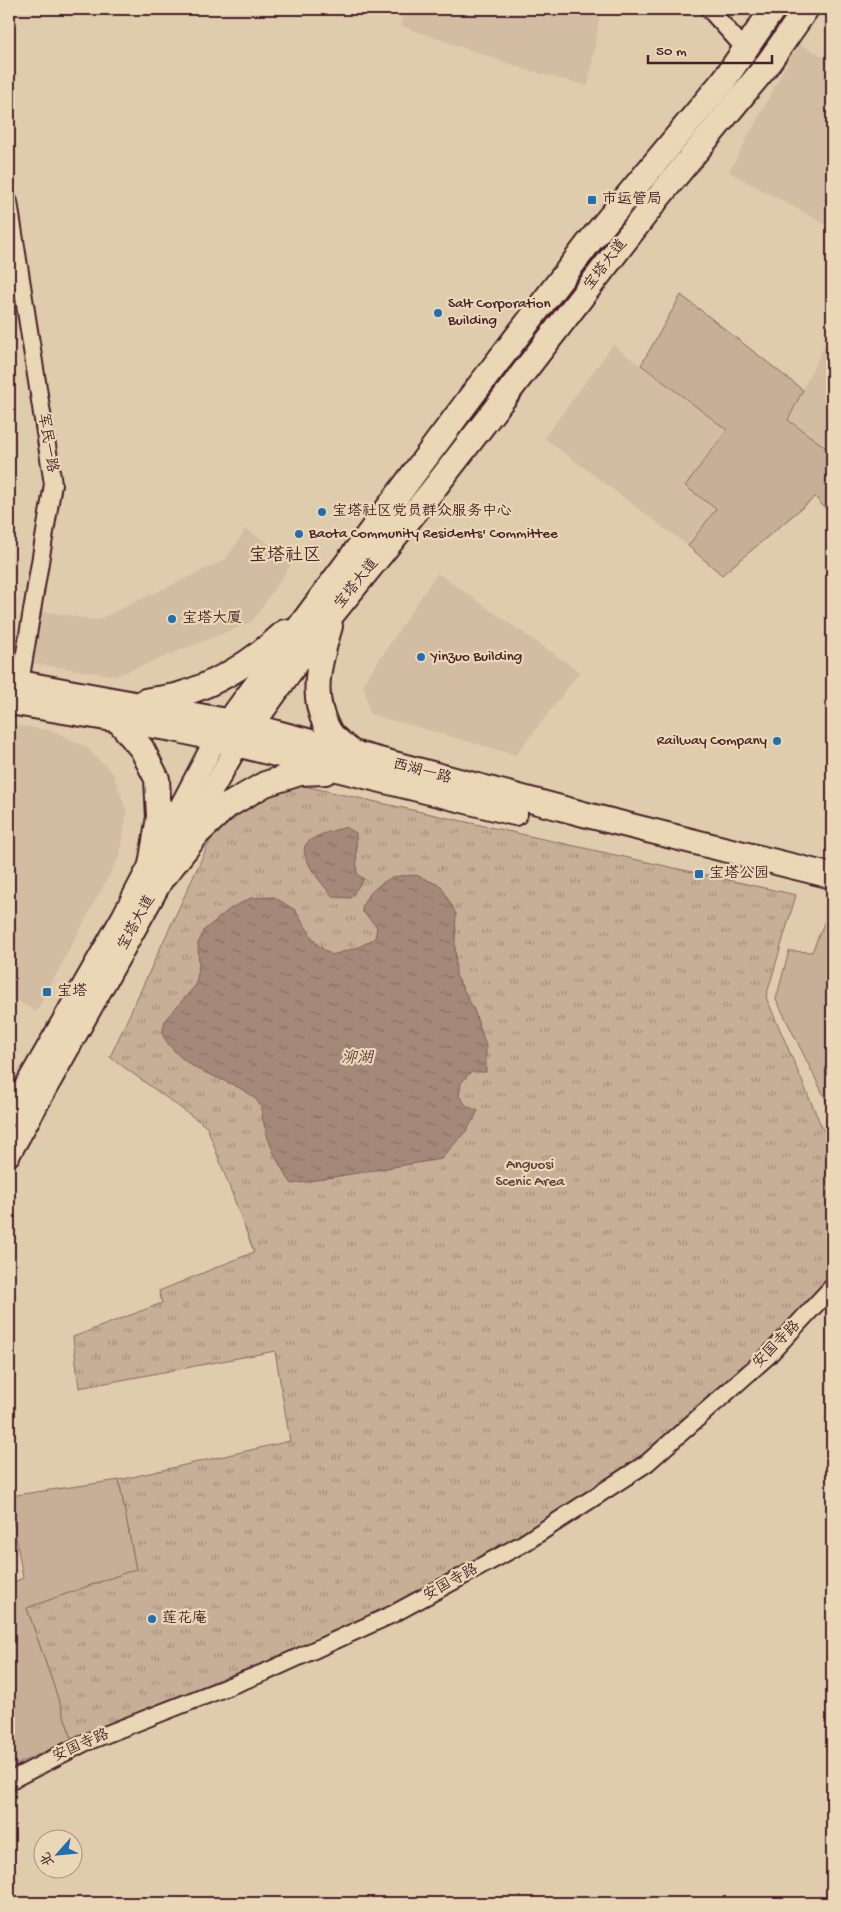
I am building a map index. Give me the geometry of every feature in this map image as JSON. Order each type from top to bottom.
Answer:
[{"type":"main road","name":"宝塔大道","points":[[234,733],[327,607],[473,394],[591,240],[724,80],[773,9]]},
{"type":"main road","name":"宝塔大道","points":[[327,607],[432,491],[660,194],[764,69],[806,9]]},
{"type":"main road","points":[[158,870],[159,817],[157,779],[125,712],[179,695],[230,674],[327,607]]},
{"type":"main road","points":[[158,870],[227,806],[265,784],[300,773],[348,762],[318,707],[318,670],[327,607]]},
{"type":"main road","name":"西湖一路","points":[[12,688],[234,733],[832,892]]},
{"type":"main road","name":"西湖一路","points":[[348,762],[581,813],[832,876]]},
{"type":"street","points":[[709,9],[745,49]]},
{"type":"street","name":"军民一路","points":[[9,202],[53,484],[12,688]]},
{"type":"street","name":"宝塔大道","points":[[9,1155],[158,870],[234,733]]},
{"type":"street","name":"宝塔大道","points":[[9,1115],[123,916],[158,870]]},
{"type":"street","name":"安国寺路","points":[[9,1780],[84,1743],[268,1671],[385,1618],[524,1543],[647,1463],[768,1356],[832,1287]]},
{"type":"shaded area","points":[[404,9],[601,9],[588,86],[527,70],[401,26]]},
{"type":"shaded area","points":[[798,43],[832,61],[832,228],[729,172]]},
{"type":"shaded area","points":[[832,329],[832,452],[788,420]]},
{"type":"shaded area","points":[[613,345],[727,430],[685,486],[716,509],[688,546],[544,438]]},
{"type":"shaded area","points":[[246,529],[294,560],[252,622],[116,676],[32,663],[40,611],[97,620],[225,560]]},
{"type":"shaded area","points":[[437,573],[580,672],[516,755],[370,714],[363,684]]},
{"type":"shaded area","points":[[9,724],[53,731],[86,747],[113,773],[127,812],[120,855],[36,1012],[9,995]]},
{"type":"green space","points":[[681,295],[803,390],[788,420],[832,452],[832,516],[815,497],[722,575],[688,546],[716,509],[685,486],[727,430],[641,365]]},
{"type":"green space","name":"Anguosi Scenic Area","points":[[295,784],[796,895],[766,997],[823,1130],[832,1139],[832,1273],[825,1284],[761,1353],[639,1458],[518,1537],[393,1608],[262,1666],[72,1739],[27,1608],[136,1569],[119,1480],[290,1441],[275,1351],[79,1388],[73,1337],[162,1303],[159,1291],[254,1252],[207,1127],[110,1057],[214,832],[253,799]]},
{"type":"green space","points":[[827,916],[832,918],[832,1112],[776,999],[789,951],[812,952]]},
{"type":"green space","points":[[119,1480],[136,1569],[27,1608],[72,1739],[9,1768],[9,1584],[23,1578],[9,1496]]},
{"type":"water","points":[[346,827],[356,833],[357,874],[364,879],[350,898],[333,897],[308,863],[304,849],[306,844],[314,838]]},
{"type":"water","name":"泖湖","points":[[416,875],[441,886],[456,914],[456,975],[474,1010],[486,1046],[486,1072],[471,1072],[461,1083],[459,1096],[467,1106],[478,1111],[467,1130],[441,1159],[292,1184],[272,1148],[263,1122],[260,1105],[240,1088],[194,1067],[180,1056],[168,1044],[162,1034],[165,1020],[195,986],[199,969],[198,944],[204,930],[231,908],[251,898],[274,897],[295,910],[317,945],[332,955],[359,947],[375,938],[377,927],[362,911],[365,901],[372,892],[391,878]]},
{"type":"place","name":"市运管局","points":[[592,200]]},
{"type":"place","name":"Salt Corporation Building","points":[[438,313]]},
{"type":"place","name":"宝塔社区党员群众服务中心","points":[[322,512]]},
{"type":"place","name":"Baota Community Residents' Committee","points":[[299,534]]},
{"type":"place","name":"宝塔大厦","points":[[172,619]]},
{"type":"place","name":"Yinzuo Building","points":[[421,657]]},
{"type":"place","name":"Railway Company","points":[[777,741]]},
{"type":"place","name":"宝塔公园","points":[[699,874]]},
{"type":"place","name":"宝塔","points":[[47,992]]},
{"type":"place","name":"莲花庵","points":[[152,1619]]},
{"type":"district","name":"宝塔社区","points":[[285,556]]}]
